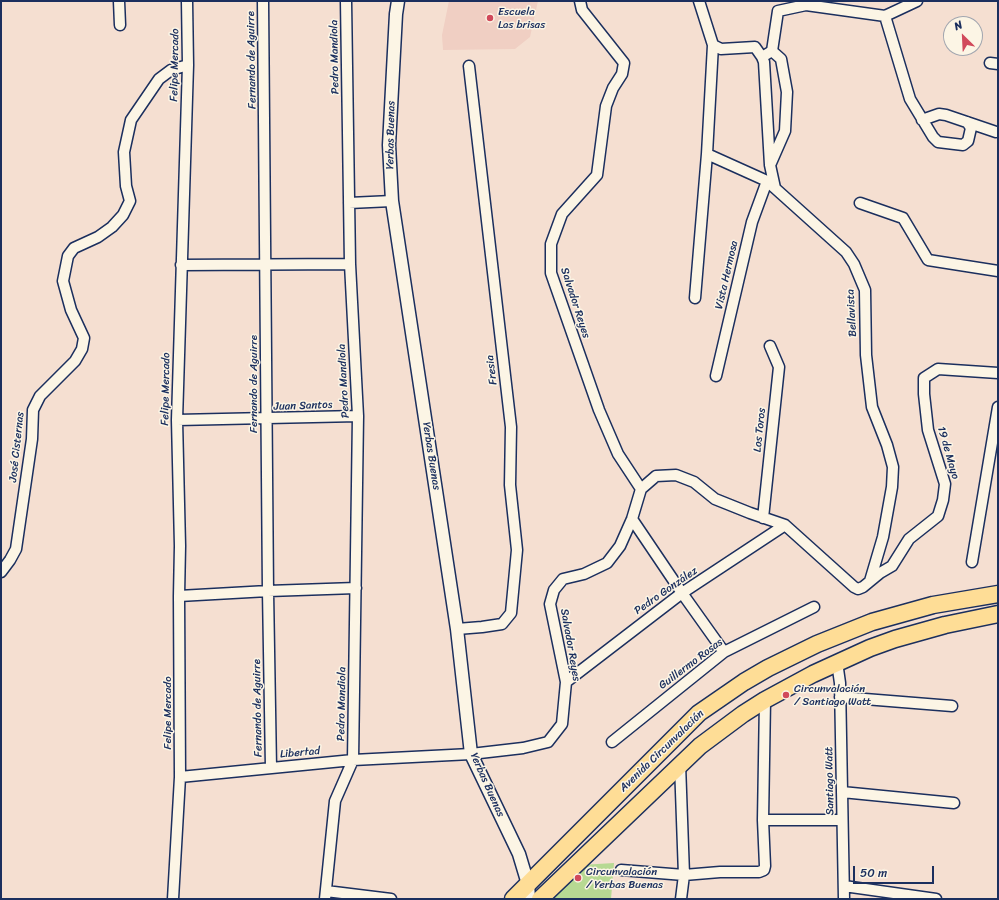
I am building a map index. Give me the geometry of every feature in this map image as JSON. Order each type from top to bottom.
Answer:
[{"type":"main road","name":"Avenida Circunvalación","points":[[513,899],[529,892],[699,713],[744,682],[810,647],[872,622],[918,609],[963,599],[998,594]]},
{"type":"main road","name":"Avenida Circunvalación","points":[[540,899],[700,746],[765,700],[788,686],[870,648],[951,623],[998,614]]},
{"type":"main road","points":[[837,662],[842,633]]},
{"type":"street","points":[[119,1],[120,25]]},
{"type":"street","name":"Felipe Mercado","points":[[173,899],[180,777],[180,546],[177,420],[188,65],[187,1]]},
{"type":"street","name":"Fernando de Aguirre","points":[[263,1],[266,418],[271,768]]},
{"type":"street","name":"Pedro Mandiola","points":[[346,1],[350,264],[358,416],[353,760]]},
{"type":"street","name":"Yerbas Buenas","points":[[398,1],[389,145],[392,201],[457,629],[471,754],[519,854],[529,892]]},
{"type":"street","name":"Salvador Reyes","points":[[471,754],[523,748],[548,742],[562,724],[566,682],[550,604],[554,590],[563,579],[584,574],[607,563],[620,546],[632,519],[641,488],[618,454],[599,410],[551,273],[551,244],[562,214],[597,174],[606,106],[613,88],[622,74],[624,63],[582,10],[580,1]]},
{"type":"street","points":[[695,298],[707,154],[713,45],[699,1]]},
{"type":"street","points":[[762,57],[772,51],[776,6],[806,5],[885,16],[917,1]]},
{"type":"street","points":[[885,16],[910,99],[933,138],[938,142],[963,145],[968,141],[971,128],[967,122]]},
{"type":"street","points":[[713,45],[721,49],[755,48],[762,57],[764,62],[771,184]]},
{"type":"street","points":[[770,165],[785,131],[787,92],[781,59],[772,51]]},
{"type":"street","name":"José Cisternas","points":[[1,572],[16,549],[32,439],[33,410],[40,396],[75,361],[82,349],[84,338],[71,310],[63,281],[68,256],[74,248],[98,237],[112,227],[123,214],[130,201],[126,186],[124,152],[131,120],[158,79],[171,70],[188,65]]},
{"type":"street","name":"Fresia","points":[[457,629],[502,624],[511,613],[517,550],[510,485],[511,427],[469,66]]},
{"type":"street","points":[[922,120],[939,114],[996,132]]},
{"type":"street","name":"Bellavista","points":[[707,154],[771,184],[846,252],[854,264],[865,290],[866,355],[872,407],[887,445],[893,467],[892,488],[883,537],[870,581]]},
{"type":"street","name":"Vista Hermosa","points":[[716,376],[752,222],[771,184]]},
{"type":"street","points":[[349,203],[392,201]]},
{"type":"street","points":[[860,203],[904,218],[928,260],[998,271]]},
{"type":"street","points":[[181,265],[350,264]]},
{"type":"street","name":"Los Toros","points":[[763,518],[779,367],[770,346]]},
{"type":"street","name":"19 de Mayo","points":[[870,581],[892,566],[909,538],[938,516],[943,500],[945,484],[928,430],[924,394],[924,378],[938,369],[998,373]]},
{"type":"street","points":[[972,562],[998,406]]},
{"type":"street","name":"Juan Santos","points":[[177,420],[358,416]]},
{"type":"street","points":[[641,488],[656,476],[676,475],[694,482],[715,499],[785,525],[854,587],[858,589],[863,588],[870,581]]},
{"type":"street","points":[[632,519],[724,652]]},
{"type":"street","name":"Pedro González","points":[[566,682],[682,593],[785,525]]},
{"type":"street","points":[[179,596],[356,588]]},
{"type":"street","name":"Guillermo Rosas","points":[[612,742],[724,652],[814,607]]},
{"type":"street","name":"Santiago Watt","points":[[837,662],[840,697],[844,899]]},
{"type":"street","points":[[840,697],[952,706]]},
{"type":"street","points":[[621,870],[684,875],[720,872],[759,872],[764,870],[763,820],[765,700]]},
{"type":"street","name":"Libertad","points":[[180,777],[353,760],[471,754]]},
{"type":"street","points":[[353,760],[335,801],[325,895],[391,899]]},
{"type":"street","points":[[680,764],[684,875],[681,899]]},
{"type":"street","points":[[842,792],[954,803]]},
{"type":"street","points":[[763,820],[842,820]]},
{"type":"street","points":[[844,886],[936,899]]},
{"type":"shaded area","name":"Escuela Las brisas","points":[[449,1],[538,1],[530,37],[515,49],[443,50],[442,35]]},
{"type":"green space","points":[[614,863],[611,899],[552,899],[551,895],[581,865]]},
{"type":"place","name":"Escuela Las brisas","points":[[490,18]]},
{"type":"place","name":"Circunvalación / Santiago Watt","points":[[786,695]]},
{"type":"place","name":"Circunvalación / Yerbas Buenas","points":[[578,878]]}]
